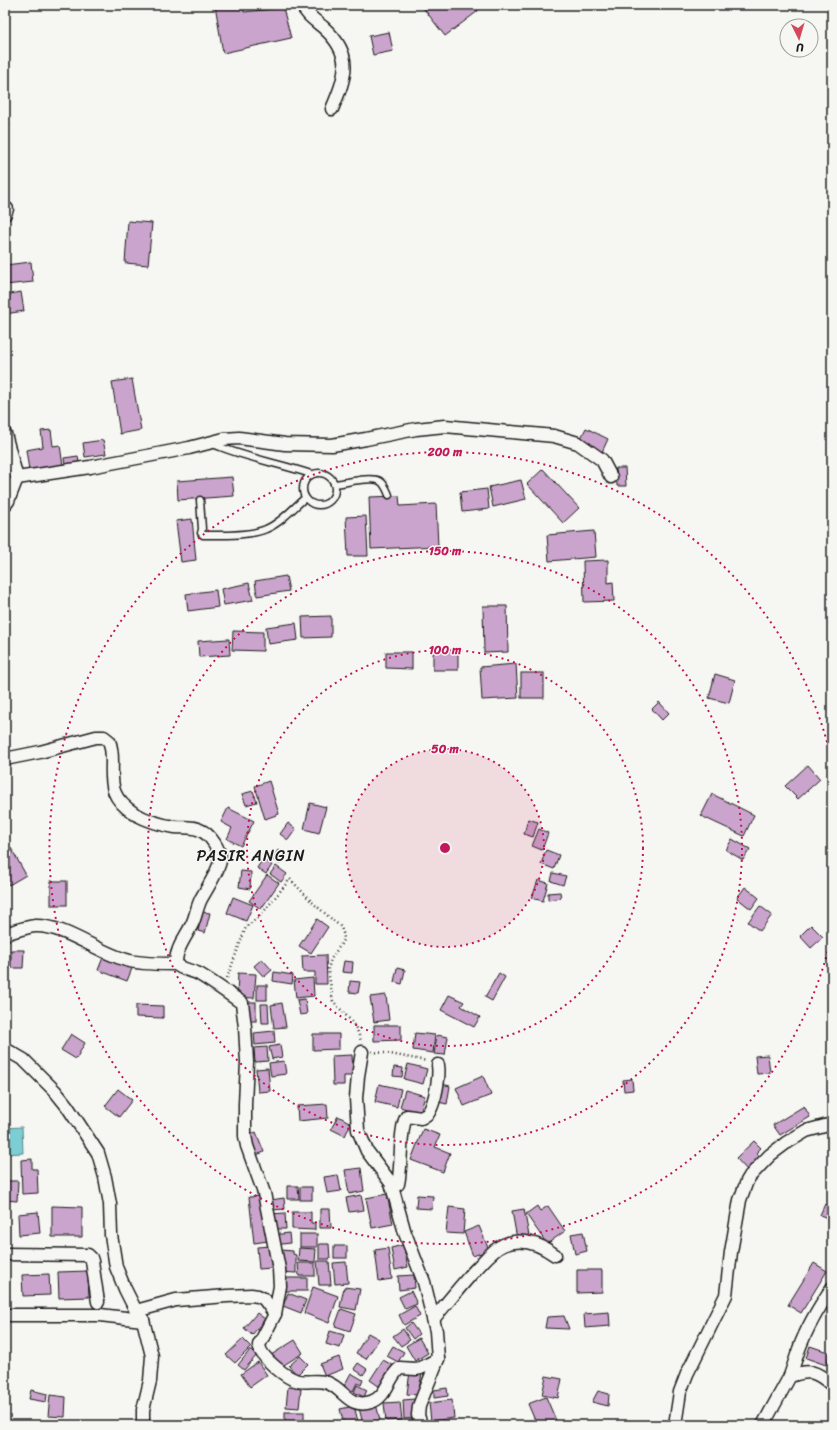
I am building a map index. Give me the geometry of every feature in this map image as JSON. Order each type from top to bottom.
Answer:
[{"type":"street","points":[[302,5],[310,16],[334,37],[341,48],[345,62],[345,74],[332,109]]},
{"type":"street","points":[[17,478],[90,467],[224,439],[239,438],[285,444],[332,445],[416,429],[445,426],[554,436],[578,442],[602,460],[611,476]]},
{"type":"street","points":[[5,434],[17,478],[5,505]]},
{"type":"street","points":[[5,760],[96,737],[104,737],[109,741],[112,752],[112,787],[122,803],[135,813],[151,822],[175,827],[196,828],[210,839],[218,850],[220,861],[200,900],[192,923],[177,953],[176,964]]},
{"type":"street","points":[[5,934],[29,927],[44,927],[62,932],[112,955],[129,961],[176,964],[179,967],[197,973],[242,1003],[244,1011],[247,1062],[244,1104],[245,1136],[247,1146],[264,1193],[279,1269],[280,1286],[275,1314],[259,1345],[266,1358],[288,1377],[300,1381],[328,1383],[344,1396],[363,1403],[375,1400],[381,1396],[396,1371],[400,1368],[421,1368],[438,1359]]},
{"type":"street","points":[[5,1049],[24,1060],[54,1091],[67,1106],[98,1153],[105,1177],[110,1204],[111,1236],[116,1267],[124,1289],[139,1315],[152,1356],[150,1380],[143,1410],[143,1425]]},
{"type":"street","points":[[362,1052],[356,1098],[358,1130],[367,1150],[387,1176],[393,1187],[405,1233],[424,1282],[434,1318],[438,1359],[419,1406],[418,1415],[421,1425]]},
{"type":"street","points":[[393,1187],[398,1184],[400,1173],[402,1127],[407,1116],[421,1118],[429,1112],[434,1099],[439,1070],[438,1065]]},
{"type":"street","points":[[676,1425],[680,1392],[687,1374],[726,1295],[730,1258],[740,1200],[747,1181],[770,1155],[786,1143],[806,1131],[832,1124]]},
{"type":"street","points":[[434,1318],[486,1258],[502,1245],[517,1242],[529,1242],[548,1250],[555,1255]]},
{"type":"street","points":[[5,1254],[88,1255],[92,1261],[98,1302]]},
{"type":"street","points":[[763,1425],[790,1376],[799,1350],[813,1318],[832,1288]]},
{"type":"street","points":[[5,1315],[139,1315],[176,1300],[251,1295],[264,1299],[275,1314]]},
{"type":"street","points":[[790,1376],[801,1372],[815,1372],[832,1385]]},
{"type":"lane","points":[[210,442],[239,454],[312,474],[323,473],[328,475],[334,484],[335,490],[330,500],[326,503],[315,504],[305,498],[302,487],[304,482],[312,474]]},
{"type":"lane","points":[[334,484],[379,480],[386,488],[389,495]]},
{"type":"lane","points":[[200,500],[202,529],[200,534],[230,535],[265,530],[305,498]]},
{"type":"path","points":[[223,989],[246,927],[261,915],[290,878],[314,904],[341,927],[344,938],[331,959],[328,969],[333,1001],[346,1014],[357,1030],[361,1039],[362,1052],[385,1052],[435,1063],[438,1065]]},
{"type":"water","points":[[22,1127],[23,1153],[5,1154],[5,1128]]},
{"type":"building","points":[[215,5],[243,5],[244,12],[283,8],[291,38],[223,53]]},
{"type":"building","points":[[421,5],[474,5],[478,11],[445,36]]},
{"type":"building","points":[[389,32],[393,51],[373,55],[369,36]]},
{"type":"building","points":[[5,96],[9,96],[7,120],[5,120]]},
{"type":"building","points":[[5,122],[10,124],[5,142]]},
{"type":"building","points":[[128,221],[152,223],[148,265],[125,263]]},
{"type":"building","points":[[31,262],[33,282],[5,285],[5,265]]},
{"type":"building","points":[[21,292],[24,311],[5,314],[5,295]]},
{"type":"building","points":[[132,379],[141,430],[120,434],[112,382]]},
{"type":"building","points":[[586,428],[608,439],[602,452],[579,442]]},
{"type":"building","points":[[51,430],[53,446],[60,445],[63,466],[29,470],[26,450],[43,447],[41,431]]},
{"type":"building","points":[[103,440],[106,454],[85,457],[83,443]]},
{"type":"building","points":[[78,456],[79,463],[65,465],[64,458]]},
{"type":"building","points":[[616,468],[625,468],[626,486],[617,486]]},
{"type":"building","points":[[543,469],[579,508],[563,523],[527,484]]},
{"type":"building","points":[[232,477],[234,496],[178,500],[177,481]]},
{"type":"building","points":[[521,480],[526,499],[493,507],[489,487]]},
{"type":"building","points":[[487,489],[489,509],[462,512],[460,492]]},
{"type":"building","points":[[399,496],[400,506],[436,504],[438,546],[371,549],[369,497]]},
{"type":"building","points":[[366,516],[368,556],[348,556],[346,517]]},
{"type":"building","points":[[192,519],[196,560],[181,562],[176,521]]},
{"type":"building","points":[[594,531],[596,557],[549,561],[547,535]]},
{"type":"building","points":[[608,560],[608,583],[613,582],[614,601],[584,602],[583,561]]},
{"type":"building","points":[[286,576],[289,591],[257,596],[255,581]]},
{"type":"building","points":[[249,583],[253,600],[224,605],[221,589]]},
{"type":"building","points":[[216,590],[218,607],[188,611],[186,594]]},
{"type":"building","points":[[483,606],[507,606],[508,652],[484,653]]},
{"type":"building","points":[[331,616],[331,637],[303,638],[302,617]]},
{"type":"building","points":[[296,623],[298,640],[268,644],[266,627]]},
{"type":"building","points":[[233,631],[263,632],[263,651],[232,650]]},
{"type":"building","points":[[229,639],[230,655],[199,657],[198,641]]},
{"type":"building","points":[[433,650],[458,650],[458,670],[433,670]]},
{"type":"building","points":[[386,652],[412,652],[412,669],[386,668]]},
{"type":"building","points":[[516,664],[518,698],[482,700],[480,667]]},
{"type":"building","points":[[521,673],[544,673],[544,698],[521,698]]},
{"type":"building","points":[[715,674],[735,680],[729,703],[709,698]]},
{"type":"building","points":[[659,702],[669,713],[662,720],[652,709]]},
{"type":"building","points":[[808,765],[820,779],[798,799],[785,786]]},
{"type":"building","points":[[269,781],[279,814],[265,819],[255,786]]},
{"type":"building","points":[[253,791],[257,802],[246,805],[242,794]]},
{"type":"building","points":[[712,794],[754,815],[744,836],[701,816]]},
{"type":"building","points":[[310,803],[326,807],[319,833],[304,829]]},
{"type":"building","points":[[228,808],[254,821],[241,846],[227,839],[232,828],[221,822]]},
{"type":"building","points":[[528,819],[538,822],[533,837],[524,834]]},
{"type":"building","points":[[288,823],[296,829],[288,840],[280,834]]},
{"type":"building","points":[[539,829],[548,833],[542,850],[532,846]]},
{"type":"building","points":[[732,839],[750,849],[743,860],[726,850]]},
{"type":"building","points":[[11,848],[26,875],[9,885],[5,879],[5,851]]},
{"type":"building","points":[[278,850],[286,855],[280,864],[272,859]]},
{"type":"building","points":[[546,850],[559,855],[554,869],[541,864]]},
{"type":"building","points":[[263,859],[272,865],[266,874],[257,868]]},
{"type":"building","points":[[276,866],[287,874],[281,882],[270,874]]},
{"type":"building","points":[[241,871],[251,872],[250,889],[239,887]]},
{"type":"building","points":[[553,873],[566,876],[563,885],[551,881]]},
{"type":"building","points":[[267,875],[279,883],[261,909],[249,901]]},
{"type":"building","points":[[538,880],[548,883],[543,901],[532,898]]},
{"type":"building","points":[[51,881],[67,881],[67,905],[51,905]]},
{"type":"building","points":[[745,887],[759,898],[751,909],[737,898]]},
{"type":"building","points":[[560,892],[561,898],[548,900],[548,893]]},
{"type":"building","points":[[233,897],[253,905],[246,921],[227,913]]},
{"type":"building","points":[[760,906],[772,915],[760,931],[748,922]]},
{"type":"building","points":[[202,912],[210,913],[205,933],[198,931]]},
{"type":"building","points":[[317,919],[328,927],[311,953],[299,946]]},
{"type":"building","points":[[811,925],[823,937],[811,948],[800,936]]},
{"type":"building","points":[[11,950],[24,950],[23,968],[11,968]]},
{"type":"building","points":[[104,955],[133,966],[127,981],[98,970]]},
{"type":"building","points":[[326,955],[327,984],[315,984],[315,972],[303,972],[302,956]]},
{"type":"building","points":[[262,959],[272,970],[264,977],[254,966]]},
{"type":"building","points":[[344,961],[353,962],[352,973],[342,972]]},
{"type":"building","points":[[397,968],[405,970],[402,984],[394,982]]},
{"type":"building","points":[[274,972],[293,975],[292,984],[273,981]]},
{"type":"building","points":[[238,973],[256,974],[254,998],[237,997]]},
{"type":"building","points":[[499,973],[505,977],[492,1001],[485,997]]},
{"type":"building","points":[[313,978],[314,996],[296,998],[294,980]]},
{"type":"building","points":[[350,981],[360,982],[358,993],[349,992]]},
{"type":"building","points":[[257,985],[267,985],[267,1000],[257,1000]]},
{"type":"building","points":[[386,995],[389,1020],[374,1022],[370,997]]},
{"type":"building","points":[[449,995],[464,1002],[461,1006],[480,1017],[474,1027],[441,1010]]},
{"type":"building","points":[[305,999],[307,1014],[300,1015],[297,1000]]},
{"type":"building","points":[[247,1002],[256,1002],[256,1021],[247,1021]]},
{"type":"building","points":[[282,1003],[286,1027],[274,1028],[271,1005]]},
{"type":"building","points":[[261,1004],[268,1004],[269,1023],[262,1023]]},
{"type":"building","points":[[136,1005],[163,1006],[163,1018],[136,1017]]},
{"type":"building","points":[[374,1025],[401,1025],[401,1040],[374,1041]]},
{"type":"building","points":[[274,1031],[275,1043],[255,1045],[254,1033]]},
{"type":"building","points":[[415,1033],[435,1035],[433,1053],[413,1050]]},
{"type":"building","points":[[71,1034],[85,1043],[76,1059],[61,1050]]},
{"type":"building","points":[[313,1034],[339,1034],[339,1049],[313,1050]]},
{"type":"building","points":[[437,1035],[448,1037],[445,1055],[434,1054]]},
{"type":"building","points":[[280,1045],[282,1057],[272,1059],[269,1047]]},
{"type":"building","points":[[267,1047],[268,1061],[255,1062],[254,1048]]},
{"type":"building","points":[[352,1055],[353,1076],[344,1076],[344,1085],[333,1085],[332,1056]]},
{"type":"building","points":[[768,1055],[770,1073],[757,1074],[755,1056]]},
{"type":"building","points":[[284,1061],[286,1074],[271,1076],[269,1063]]},
{"type":"building","points":[[408,1064],[427,1069],[423,1084],[404,1079]]},
{"type":"building","points":[[394,1067],[403,1068],[402,1077],[393,1076]]},
{"type":"building","points":[[268,1068],[270,1091],[258,1092],[256,1069]]},
{"type":"building","points":[[483,1076],[491,1095],[464,1106],[456,1088]]},
{"type":"building","points":[[632,1079],[633,1090],[624,1091],[623,1080]]},
{"type":"building","points":[[379,1084],[401,1089],[397,1107],[375,1102]]},
{"type":"building","points":[[442,1084],[450,1086],[447,1104],[438,1102]]},
{"type":"building","points":[[118,1089],[132,1100],[119,1117],[105,1106]]},
{"type":"building","points":[[405,1090],[425,1096],[420,1113],[400,1107]]},
{"type":"building","points":[[327,1104],[328,1118],[298,1121],[297,1106]]},
{"type":"building","points":[[804,1106],[810,1117],[780,1135],[773,1125]]},
{"type":"building","points":[[338,1116],[351,1123],[345,1136],[331,1129]]},
{"type":"building","points":[[423,1129],[440,1135],[435,1147],[450,1153],[443,1172],[411,1160]]},
{"type":"building","points":[[256,1132],[264,1152],[254,1156],[246,1136]]},
{"type":"building","points":[[754,1141],[761,1148],[756,1153],[762,1158],[748,1171],[736,1158]]},
{"type":"building","points":[[32,1159],[32,1169],[37,1169],[38,1193],[22,1194],[21,1160]]},
{"type":"building","points":[[361,1168],[364,1191],[349,1194],[345,1170]]},
{"type":"building","points":[[338,1175],[341,1191],[327,1193],[324,1177]]},
{"type":"building","points":[[5,1181],[18,1181],[17,1201],[5,1200]]},
{"type":"building","points":[[287,1186],[298,1186],[299,1199],[287,1199]]},
{"type":"building","points":[[300,1187],[312,1187],[312,1200],[300,1200]]},
{"type":"building","points":[[387,1194],[393,1224],[372,1228],[366,1198]]},
{"type":"building","points":[[361,1195],[364,1210],[349,1212],[346,1198]]},
{"type":"building","points":[[417,1195],[433,1196],[432,1209],[416,1208]]},
{"type":"building","points":[[262,1196],[268,1241],[254,1243],[249,1197]]},
{"type":"building","points":[[284,1198],[285,1209],[272,1210],[271,1200]]},
{"type":"building","points":[[825,1204],[832,1207],[832,1215],[830,1219],[820,1215]]},
{"type":"building","points":[[52,1206],[82,1207],[82,1237],[52,1237]]},
{"type":"building","points":[[537,1206],[540,1211],[548,1206],[565,1231],[547,1244],[526,1214]]},
{"type":"building","points":[[449,1207],[465,1209],[463,1234],[446,1233]]},
{"type":"building","points":[[320,1209],[330,1209],[331,1228],[320,1228]]},
{"type":"building","points":[[524,1209],[529,1236],[517,1239],[512,1211]]},
{"type":"building","points":[[38,1212],[40,1233],[19,1235],[18,1214]]},
{"type":"building","points":[[292,1212],[311,1212],[311,1223],[315,1223],[315,1230],[292,1229]]},
{"type":"building","points":[[285,1213],[286,1229],[271,1229],[270,1214]]},
{"type":"building","points":[[479,1226],[489,1250],[473,1256],[464,1232]]},
{"type":"building","points":[[583,1232],[587,1251],[575,1254],[571,1234]]},
{"type":"building","points":[[289,1233],[290,1243],[275,1245],[274,1235]]},
{"type":"building","points":[[300,1234],[317,1234],[317,1247],[300,1247]]},
{"type":"building","points":[[319,1244],[329,1244],[330,1259],[319,1259]]},
{"type":"building","points":[[403,1245],[408,1267],[395,1270],[391,1248]]},
{"type":"building","points":[[271,1246],[272,1268],[259,1269],[257,1247]]},
{"type":"building","points":[[334,1246],[347,1246],[347,1258],[334,1258]]},
{"type":"building","points":[[299,1248],[316,1249],[315,1262],[298,1261]]},
{"type":"building","points":[[388,1248],[392,1279],[379,1281],[375,1250]]},
{"type":"building","points":[[281,1250],[293,1251],[293,1254],[296,1255],[296,1273],[280,1272]]},
{"type":"building","points":[[317,1261],[329,1261],[331,1285],[319,1285]]},
{"type":"building","points":[[346,1262],[348,1283],[335,1284],[333,1263]]},
{"type":"building","points":[[298,1263],[315,1263],[315,1276],[299,1276]]},
{"type":"building","points":[[814,1263],[827,1271],[801,1313],[788,1305]]},
{"type":"building","points":[[577,1270],[602,1270],[602,1292],[577,1293]]},
{"type":"building","points":[[88,1271],[89,1297],[59,1298],[58,1272]]},
{"type":"building","points":[[49,1274],[50,1295],[23,1296],[22,1275]]},
{"type":"building","points":[[414,1275],[415,1288],[399,1290],[398,1276]]},
{"type":"building","points":[[283,1278],[307,1278],[307,1291],[283,1291]]},
{"type":"building","points":[[313,1287],[338,1296],[329,1323],[304,1313]]},
{"type":"building","points":[[344,1287],[360,1289],[356,1310],[340,1307]]},
{"type":"building","points":[[411,1291],[417,1304],[405,1309],[399,1297]]},
{"type":"building","points":[[288,1293],[306,1300],[301,1313],[283,1306]]},
{"type":"building","points":[[415,1306],[420,1316],[404,1325],[399,1315]]},
{"type":"building","points":[[341,1309],[356,1314],[350,1331],[335,1326]]},
{"type":"building","points":[[609,1312],[610,1326],[585,1328],[584,1314]]},
{"type":"building","points":[[257,1313],[265,1319],[252,1335],[244,1328]]},
{"type":"building","points":[[564,1316],[569,1329],[545,1328],[547,1317]]},
{"type":"building","points":[[411,1323],[419,1334],[413,1339],[405,1328]]},
{"type":"building","points":[[403,1329],[410,1340],[401,1346],[393,1336]]},
{"type":"building","points":[[330,1331],[344,1335],[340,1348],[326,1344]]},
{"type":"building","points":[[368,1333],[379,1339],[366,1359],[356,1353]]},
{"type":"building","points":[[419,1338],[428,1353],[415,1361],[406,1346]]},
{"type":"building","points":[[243,1339],[251,1347],[235,1363],[226,1355]]},
{"type":"building","points":[[295,1340],[303,1353],[279,1368],[271,1355]]},
{"type":"building","points":[[393,1346],[404,1352],[398,1362],[387,1356]]},
{"type":"building","points":[[810,1346],[831,1353],[826,1365],[806,1358]]},
{"type":"building","points":[[250,1350],[257,1355],[244,1370],[238,1365]]},
{"type":"building","points":[[300,1356],[308,1364],[297,1375],[289,1366]]},
{"type":"building","points":[[339,1357],[343,1369],[325,1376],[320,1364]]},
{"type":"building","points":[[383,1360],[394,1366],[380,1387],[370,1380]]},
{"type":"building","points":[[258,1362],[267,1375],[250,1387],[241,1374]]},
{"type":"building","points":[[358,1363],[367,1369],[363,1375],[354,1369]]},
{"type":"building","points":[[410,1371],[422,1373],[418,1395],[407,1394]]},
{"type":"building","points":[[351,1373],[363,1380],[361,1385],[357,1383],[353,1391],[344,1386]]},
{"type":"building","points":[[546,1376],[562,1379],[558,1398],[542,1395]]},
{"type":"building","points":[[357,1385],[367,1390],[364,1397],[354,1392]]},
{"type":"building","points":[[288,1387],[301,1389],[299,1408],[286,1407]]},
{"type":"building","points":[[447,1388],[448,1396],[434,1398],[434,1390]]},
{"type":"building","points":[[31,1390],[47,1394],[46,1402],[29,1399]]},
{"type":"building","points":[[598,1391],[609,1394],[608,1406],[592,1402]]},
{"type":"building","points":[[50,1395],[66,1397],[65,1417],[48,1416]]},
{"type":"building","points":[[546,1397],[558,1425],[537,1425],[528,1404]]},
{"type":"building","points":[[415,1399],[416,1418],[404,1419],[403,1400]]},
{"type":"building","points":[[452,1400],[454,1418],[431,1421],[429,1403]]},
{"type":"building","points":[[400,1402],[402,1420],[386,1421],[384,1403]]},
{"type":"building","points":[[376,1404],[380,1420],[363,1424],[359,1408]]},
{"type":"building","points":[[354,1406],[359,1425],[344,1425],[340,1409]]},
{"type":"building","points":[[285,1412],[304,1412],[304,1421],[285,1421]]},
{"type":"district","name":"PASIR ANGIN","points":[[251,855]]}]
